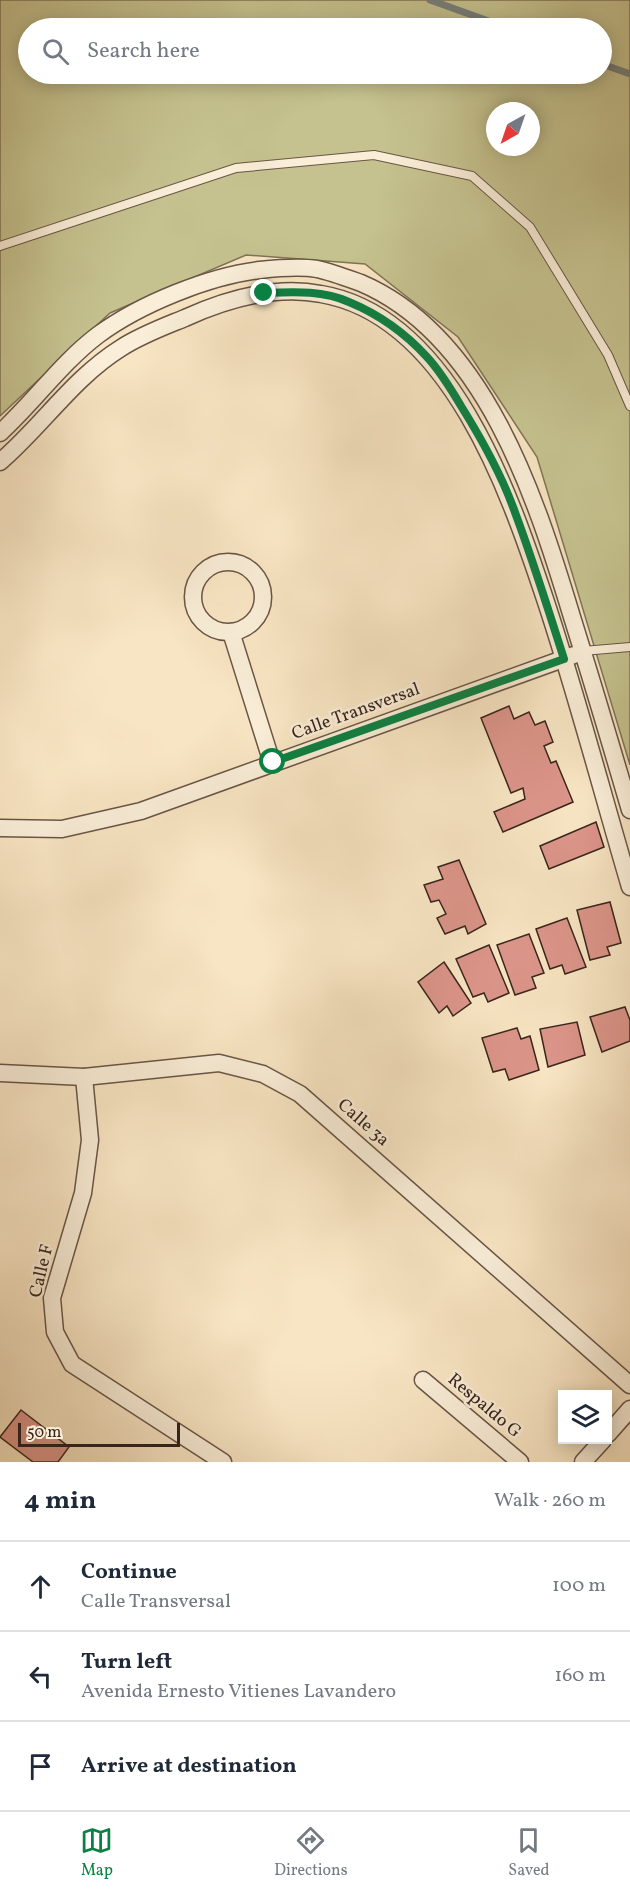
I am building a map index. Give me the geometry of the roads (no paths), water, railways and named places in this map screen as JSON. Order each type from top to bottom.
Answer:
[{"type":"street","points":[[0,433],[51,378],[98,335],[125,318],[202,283],[236,273],[275,269],[316,269],[376,290],[429,327],[452,353],[480,393],[516,460],[535,502],[554,558],[630,810]]},
{"type":"street","points":[[0,462],[17,448],[63,398],[101,362],[122,347],[197,312],[238,298],[264,293],[320,293],[348,301],[384,321],[427,357],[446,382],[472,423],[513,506],[564,659],[630,887]]},
{"type":"street","points":[[224,562],[236,562],[246,566],[261,583],[263,594],[263,605],[259,615],[242,630],[231,632],[219,631],[208,626],[199,618],[194,606],[193,594],[202,572],[212,565],[224,562]]},
{"type":"street","points":[[231,632],[273,762]]},
{"type":"street","name":"Calle Transversal","points":[[0,828],[62,829],[141,811],[583,651]]},
{"type":"street","name":"Calle 3a","points":[[0,1073],[84,1077],[219,1063],[263,1074],[300,1094],[630,1385]]},
{"type":"street","name":"Calle F","points":[[84,1077],[90,1140],[82,1193],[52,1298],[55,1332],[72,1365],[223,1462]]},
{"type":"street","name":"Respaldo G","points":[[423,1380],[520,1462]]},
{"type":"street","points":[[612,1429],[630,1409]]},
{"type":"street","points":[[583,1462],[599,1444]]},
{"type":"lane","points":[[0,246],[236,168],[374,155],[472,176],[530,227],[608,355],[630,405]]},
{"type":"lane","points":[[583,651],[630,647]]},
{"type":"waterway","points":[[430,0],[480,18]]},
{"type":"waterway","points":[[612,68],[630,74]]}]
